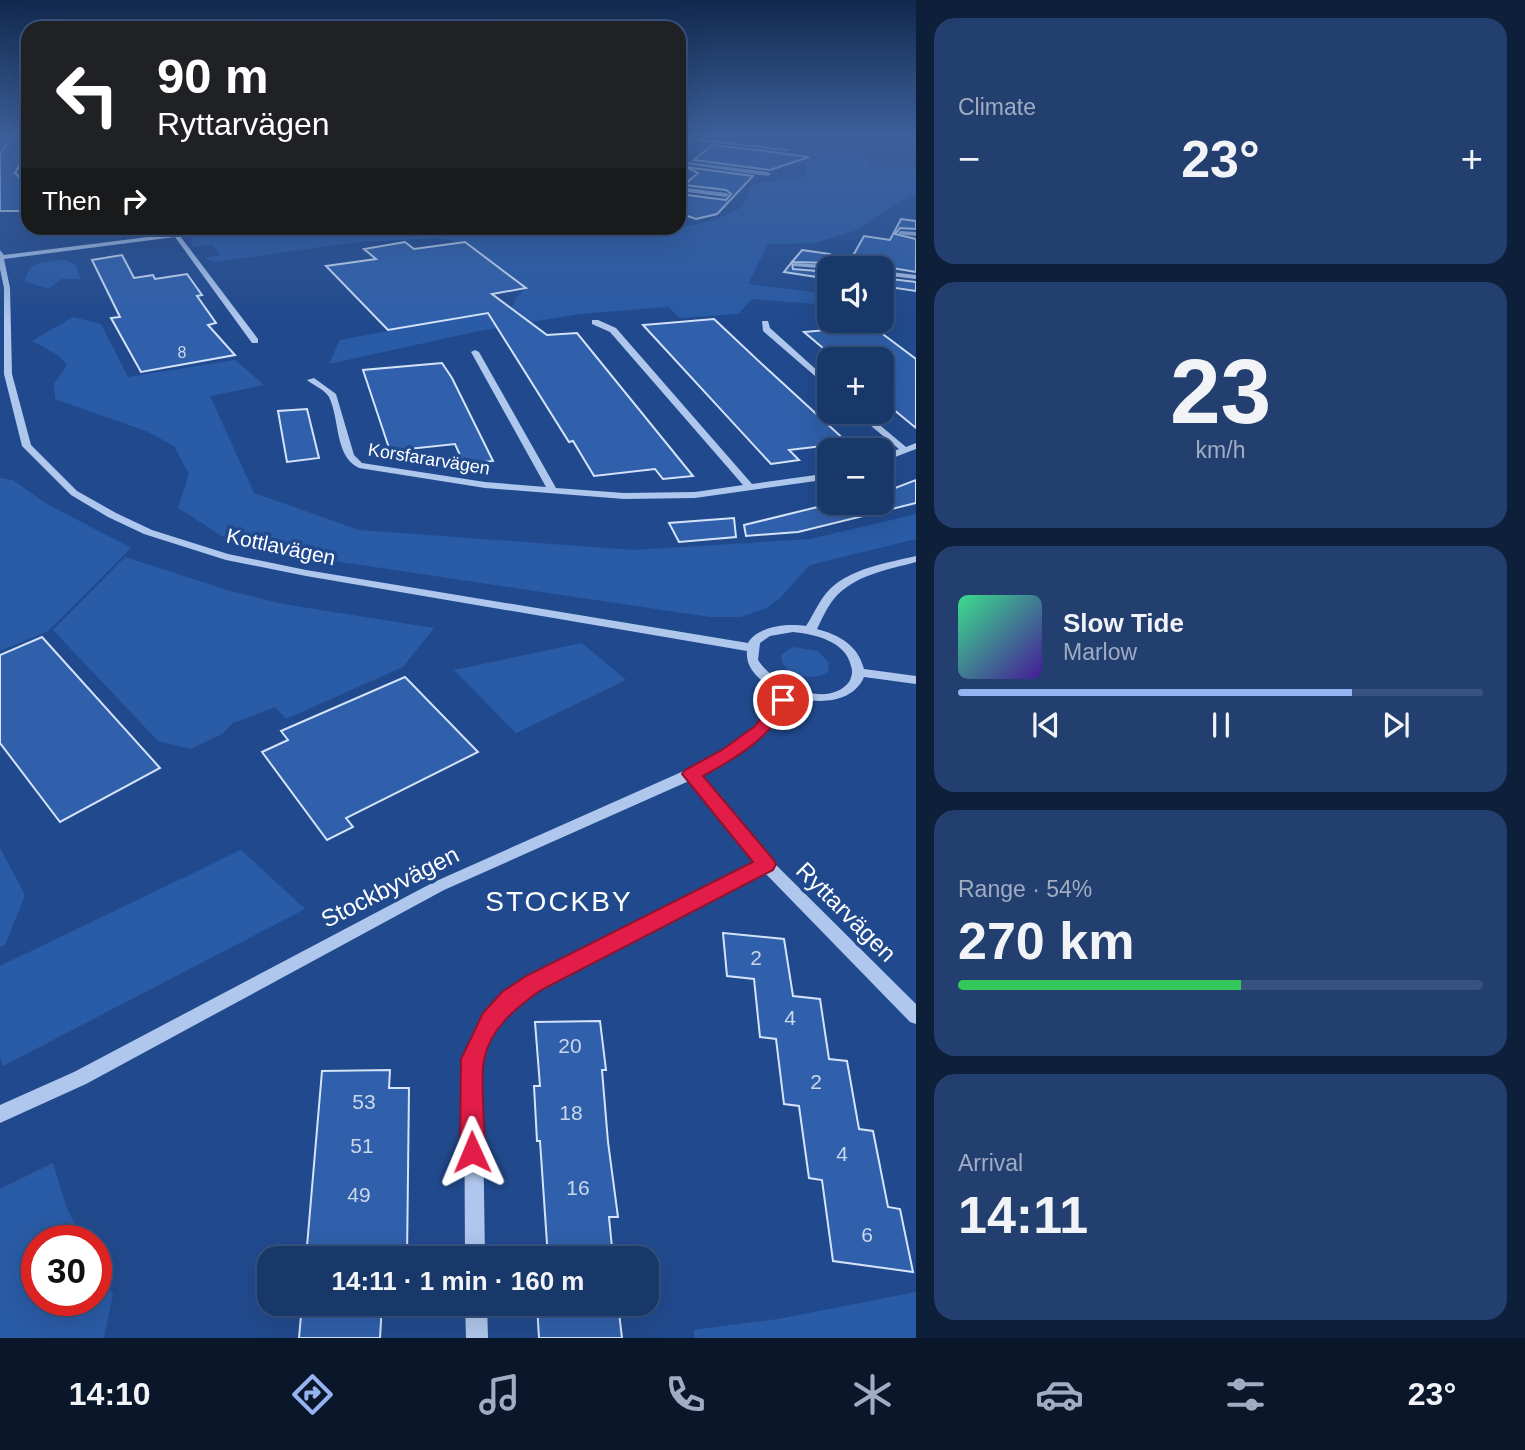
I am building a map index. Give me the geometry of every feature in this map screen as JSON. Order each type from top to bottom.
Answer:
[{"type":"street","points":[[900,233],[916,234]]},
{"type":"street","points":[[1,254],[168,235]]},
{"type":"street","points":[[178,235],[255,341]]},
{"type":"street","name":"Kottlavägen","points":[[1,254],[7,288],[8,374],[27,446],[74,493],[112,514],[148,532],[226,557],[306,573],[752,648]]},
{"type":"street","points":[[795,265],[817,266]]},
{"type":"street","points":[[894,274],[916,277]]},
{"type":"street","points":[[595,321],[613,330],[750,488]]},
{"type":"street","points":[[765,323],[766,330],[817,375]]},
{"type":"street","points":[[475,352],[553,491]]},
{"type":"street","name":"Korsfararvägen","points":[[311,380],[332,394],[350,456],[359,465],[485,485],[649,497],[750,488],[817,478]]},
{"type":"street","points":[[873,424],[905,450]]},
{"type":"street","points":[[894,454],[916,446]]},
{"type":"street","points":[[810,630],[827,600],[840,587],[862,575],[916,559]]},
{"type":"street","points":[[793,628],[810,630],[843,645],[855,658],[859,671],[852,686],[835,694],[816,696],[784,689],[758,671],[752,660],[752,648],[759,638],[774,631],[793,628]]},
{"type":"street","points":[[859,671],[916,680]]},
{"type":"street","name":"Stockbyvägen","points":[[0,1114],[80,1078],[439,886],[691,774],[729,754],[761,730],[783,700],[784,689]]},
{"type":"street","name":"Ryttarvägen","points":[[691,774],[766,864],[916,1016]]},
{"type":"street","points":[[475,1246],[473,1059],[491,1021],[509,999],[534,983],[766,864]]},
{"type":"street","points":[[476,1316],[477,1338]]},
{"type":"shaded area","points":[[747,197],[907,197],[857,230],[814,243],[768,244],[748,284],[817,293],[817,304],[752,299],[738,314],[680,318],[668,307],[579,314],[479,331],[329,364],[340,340],[511,308],[527,287],[464,242],[435,238],[360,242],[215,262],[204,258],[220,255],[212,245],[194,247],[190,243],[193,236],[200,235],[686,235],[686,226],[707,222],[740,208]]},
{"type":"shaded area","points":[[63,259],[75,264],[81,279],[61,279],[48,289],[25,281],[34,265]]},
{"type":"shaded area","points":[[73,317],[101,324],[128,377],[235,360],[264,385],[210,396],[254,493],[359,530],[634,550],[810,539],[916,514],[916,539],[810,565],[780,598],[766,608],[741,617],[710,617],[314,558],[222,536],[178,508],[189,474],[174,446],[146,431],[55,399],[54,384],[67,365],[58,355],[32,341]]},
{"type":"shaded area","points":[[0,478],[13,480],[47,504],[131,548],[48,631],[0,651]]},
{"type":"shaded area","points":[[125,557],[227,590],[283,604],[434,628],[403,667],[286,719],[275,707],[233,723],[222,734],[190,749],[158,741],[53,630]]},
{"type":"shaded area","points":[[582,643],[626,680],[516,733],[454,670]]},
{"type":"shaded area","points":[[793,647],[818,651],[829,663],[828,672],[814,677],[792,673],[781,655]]},
{"type":"shaded area","points":[[0,848],[25,895],[5,945],[0,947]]},
{"type":"shaded area","points":[[241,850],[305,909],[3,1066],[0,1057],[0,966]]},
{"type":"shaded area","points":[[53,1163],[67,1209],[76,1225],[21,1225],[21,1316],[108,1316],[104,1338],[0,1338],[0,1189]]},
{"type":"shaded area","points":[[916,1292],[916,1338],[694,1338],[694,1330],[778,1319]]},
{"type":"building","points":[[0,197],[21,197],[21,211],[0,211]]},
{"type":"building","points":[[686,197],[726,200],[733,197],[717,214],[696,219],[686,215]]},
{"type":"building","points":[[901,219],[916,221],[916,229],[900,228],[895,234],[916,239],[916,272],[894,268],[894,256],[853,256],[864,236],[890,240]]},
{"type":"building","points":[[405,242],[414,249],[465,242],[526,288],[492,294],[547,335],[577,333],[693,476],[663,479],[655,469],[594,476],[573,441],[569,442],[488,313],[388,330],[326,266],[376,259],[364,249]]},
{"type":"building","points":[[802,250],[830,254],[817,256],[817,263],[792,262]]},
{"type":"building","points":[[122,255],[134,278],[153,275],[155,279],[187,274],[202,295],[197,296],[216,323],[208,325],[235,355],[141,372],[111,318],[120,317],[92,260]]},
{"type":"building","points":[[792,262],[793,269],[817,271],[817,277],[784,272]]},
{"type":"building","points":[[894,279],[916,282],[916,291],[894,288]]},
{"type":"building","points":[[714,319],[817,415],[817,424],[827,424],[843,438],[817,438],[817,447],[789,450],[799,460],[771,464],[643,325]]},
{"type":"building","points":[[804,332],[881,333],[916,359],[916,428],[894,410],[894,347],[822,347]]},
{"type":"building","points":[[442,363],[493,461],[464,464],[455,444],[390,451],[363,370]]},
{"type":"building","points":[[307,409],[319,458],[287,462],[278,411]]},
{"type":"building","points":[[916,480],[916,503],[894,508],[894,488]]},
{"type":"building","points":[[817,507],[817,515],[867,515],[798,532],[746,536],[744,525]]},
{"type":"building","points":[[734,518],[736,537],[679,542],[669,523]]},
{"type":"building","points":[[42,637],[160,768],[60,822],[0,743],[0,655]]},
{"type":"building","points":[[405,677],[478,752],[346,818],[353,827],[327,840],[262,752],[288,740],[281,731]]},
{"type":"building","points":[[723,933],[784,939],[793,996],[820,999],[829,1059],[847,1061],[859,1129],[873,1131],[888,1207],[900,1209],[913,1272],[833,1261],[822,1180],[809,1178],[799,1106],[784,1104],[776,1039],[760,1037],[754,979],[727,976]]},
{"type":"building","points":[[600,1021],[606,1070],[602,1070],[608,1142],[618,1217],[609,1217],[612,1246],[547,1246],[534,1086],[540,1086],[535,1022]]},
{"type":"building","points":[[390,1070],[389,1088],[409,1088],[407,1246],[307,1246],[322,1071]]},
{"type":"building","points":[[301,1316],[381,1316],[380,1338],[299,1338]]},
{"type":"building","points":[[538,1316],[619,1316],[622,1338],[539,1338]]},
{"type":"district","name":"STOCKBY","points":[[559,901]]},
{"type":"route","points":[[472,1152],[473,1059],[491,1021],[509,999],[534,983],[766,864],[691,774],[729,754],[761,730],[783,700]]}]
